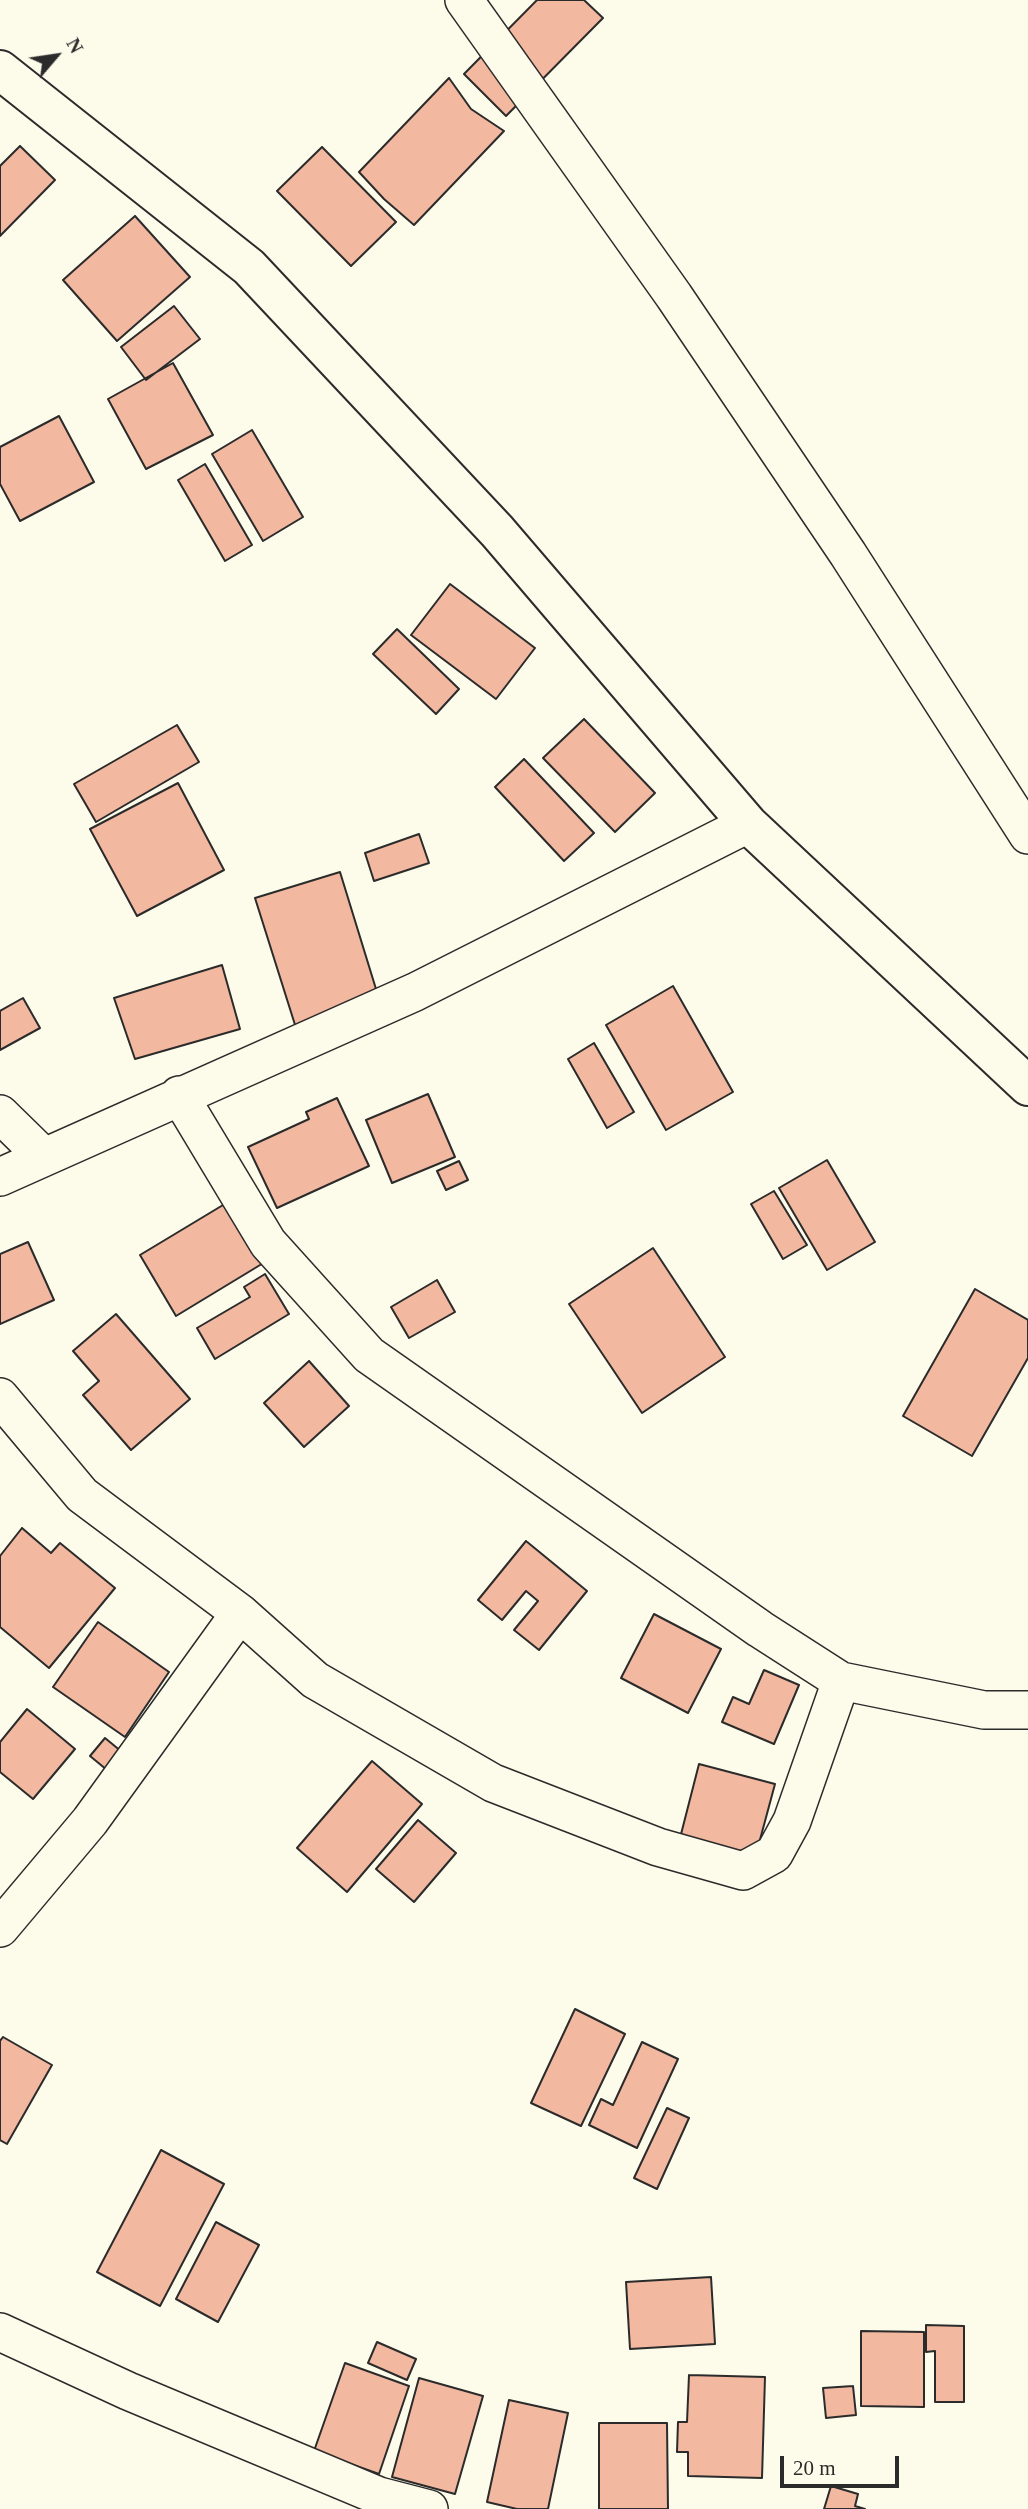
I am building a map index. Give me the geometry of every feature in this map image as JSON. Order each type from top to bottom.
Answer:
[{"type":"main road","points":[[0,70],[249,267],[497,531],[748,824],[1028,1086]]},
{"type":"street","points":[[464,0],[689,318],[848,554],[1028,835]]},
{"type":"street","points":[[0,1177],[415,992],[748,824]]},
{"type":"street","points":[[180,1096],[268,1243],[369,1355],[760,1629],[841,1681],[984,1710],[1028,1710]]},
{"type":"street","points":[[0,1114],[44,1157]]},
{"type":"street","points":[[0,1397],[82,1495],[240,1613],[315,1680],[493,1783],[658,1847],[743,1871],[774,1854],[792,1821],[841,1681]]},
{"type":"street","points":[[0,1928],[90,1821],[240,1613]]},
{"type":"street","points":[[0,2332],[128,2391],[379,2496],[429,2509]]},
{"type":"building","points":[[537,0],[584,0],[603,18],[506,116],[464,74]]},
{"type":"building","points":[[449,78],[471,109],[504,131],[414,225],[359,172]]},
{"type":"building","points":[[20,146],[55,180],[0,236],[0,166]]},
{"type":"building","points":[[322,147],[396,222],[351,266],[277,191]]},
{"type":"building","points":[[135,216],[190,277],[117,341],[63,280]]},
{"type":"building","points":[[174,306],[200,339],[146,380],[121,347]]},
{"type":"building","points":[[173,363],[213,435],[146,469],[108,399]]},
{"type":"building","points":[[59,416],[94,482],[20,521],[0,484],[0,447]]},
{"type":"building","points":[[252,430],[303,517],[263,541],[212,454]]},
{"type":"building","points":[[205,464],[252,545],[225,561],[178,480]]},
{"type":"building","points":[[450,584],[535,648],[496,699],[411,635]]},
{"type":"building","points":[[397,629],[459,689],[436,714],[373,654]]},
{"type":"building","points":[[584,719],[655,793],[615,832],[543,758]]},
{"type":"building","points":[[177,725],[199,762],[96,822],[74,784]]},
{"type":"building","points":[[524,759],[594,833],[564,861],[495,787]]},
{"type":"building","points":[[178,783],[224,870],[137,916],[90,829]]},
{"type":"building","points":[[419,834],[429,863],[374,881],[365,853]]},
{"type":"building","points":[[340,872],[380,1002],[296,1028],[255,898]]},
{"type":"building","points":[[222,965],[240,1029],[135,1059],[114,998]]},
{"type":"building","points":[[673,986],[733,1092],[666,1130],[606,1025]]},
{"type":"building","points":[[23,998],[40,1028],[0,1050],[0,1011]]},
{"type":"building","points":[[594,1043],[634,1112],[607,1128],[568,1059]]},
{"type":"building","points":[[428,1094],[455,1157],[392,1183],[366,1120]]},
{"type":"building","points":[[337,1098],[369,1166],[277,1208],[248,1147],[309,1119],[306,1112]]},
{"type":"building","points":[[827,1160],[875,1242],[827,1270],[779,1188]]},
{"type":"building","points":[[459,1161],[468,1180],[446,1190],[437,1171]]},
{"type":"building","points":[[774,1191],[807,1245],[783,1259],[751,1204]]},
{"type":"building","points":[[233,1199],[270,1259],[176,1316],[140,1255]]},
{"type":"building","points":[[28,1242],[54,1300],[0,1324],[0,1254]]},
{"type":"building","points":[[653,1248],[725,1357],[642,1413],[569,1304]]},
{"type":"building","points":[[265,1274],[289,1314],[215,1359],[197,1328],[250,1297],[244,1287]]},
{"type":"building","points":[[437,1280],[455,1312],[409,1338],[391,1307]]},
{"type":"building","points":[[975,1289],[1028,1320],[1028,1358],[972,1456],[903,1416]]},
{"type":"building","points":[[116,1314],[190,1399],[131,1450],[83,1395],[99,1381],[73,1351]]},
{"type":"building","points":[[309,1361],[349,1406],[304,1447],[264,1403]]},
{"type":"building","points":[[22,1528],[51,1553],[60,1543],[115,1588],[49,1668],[0,1627],[0,1556]]},
{"type":"building","points":[[526,1541],[587,1591],[539,1650],[514,1630],[538,1601],[526,1591],[502,1620],[478,1600]]},
{"type":"building","points":[[654,1614],[721,1649],[688,1713],[621,1678]]},
{"type":"building","points":[[98,1622],[169,1672],[125,1737],[53,1687]]},
{"type":"building","points":[[764,1670],[799,1685],[774,1744],[722,1722],[733,1697],[749,1704]]},
{"type":"building","points":[[27,1709],[75,1749],[33,1799],[0,1772],[0,1742]]},
{"type":"building","points":[[105,1738],[122,1752],[107,1770],[90,1756]]},
{"type":"building","points":[[372,1761],[422,1804],[347,1892],[297,1848]]},
{"type":"building","points":[[699,1764],[775,1784],[754,1862],[679,1842]]},
{"type":"building","points":[[418,1820],[456,1853],[414,1902],[376,1869]]},
{"type":"building","points":[[575,2009],[625,2034],[581,2126],[531,2103]]},
{"type":"building","points":[[3,2037],[52,2065],[7,2144],[0,2140],[0,2041]]},
{"type":"building","points":[[642,2042],[678,2059],[637,2148],[589,2125],[601,2099],[613,2105]]},
{"type":"building","points":[[667,2108],[689,2118],[657,2189],[634,2178]]},
{"type":"building","points":[[161,2150],[224,2184],[160,2306],[97,2272]]},
{"type":"building","points":[[216,2222],[259,2245],[218,2322],[176,2299]]},
{"type":"building","points":[[711,2277],[715,2344],[630,2349],[626,2282]]},
{"type":"building","points":[[926,2325],[964,2326],[964,2402],[935,2402],[935,2351],[926,2352]]},
{"type":"building","points":[[861,2331],[924,2332],[924,2407],[861,2406]]},
{"type":"building","points":[[377,2342],[416,2359],[407,2380],[368,2363]]},
{"type":"building","points":[[345,2363],[409,2386],[379,2474],[314,2451]]},
{"type":"building","points":[[689,2375],[765,2377],[762,2478],[688,2476],[688,2452],[677,2452],[678,2422],[687,2422]]},
{"type":"building","points":[[419,2378],[483,2396],[455,2494],[392,2477]]},
{"type":"building","points":[[853,2386],[856,2415],[826,2418],[823,2388]]},
{"type":"building","points":[[509,2400],[568,2413],[548,2509],[517,2509],[487,2502]]},
{"type":"building","points":[[599,2423],[667,2423],[668,2509],[599,2509]]},
{"type":"building","points":[[831,2486],[858,2494],[855,2506],[865,2509],[824,2509]]}]
